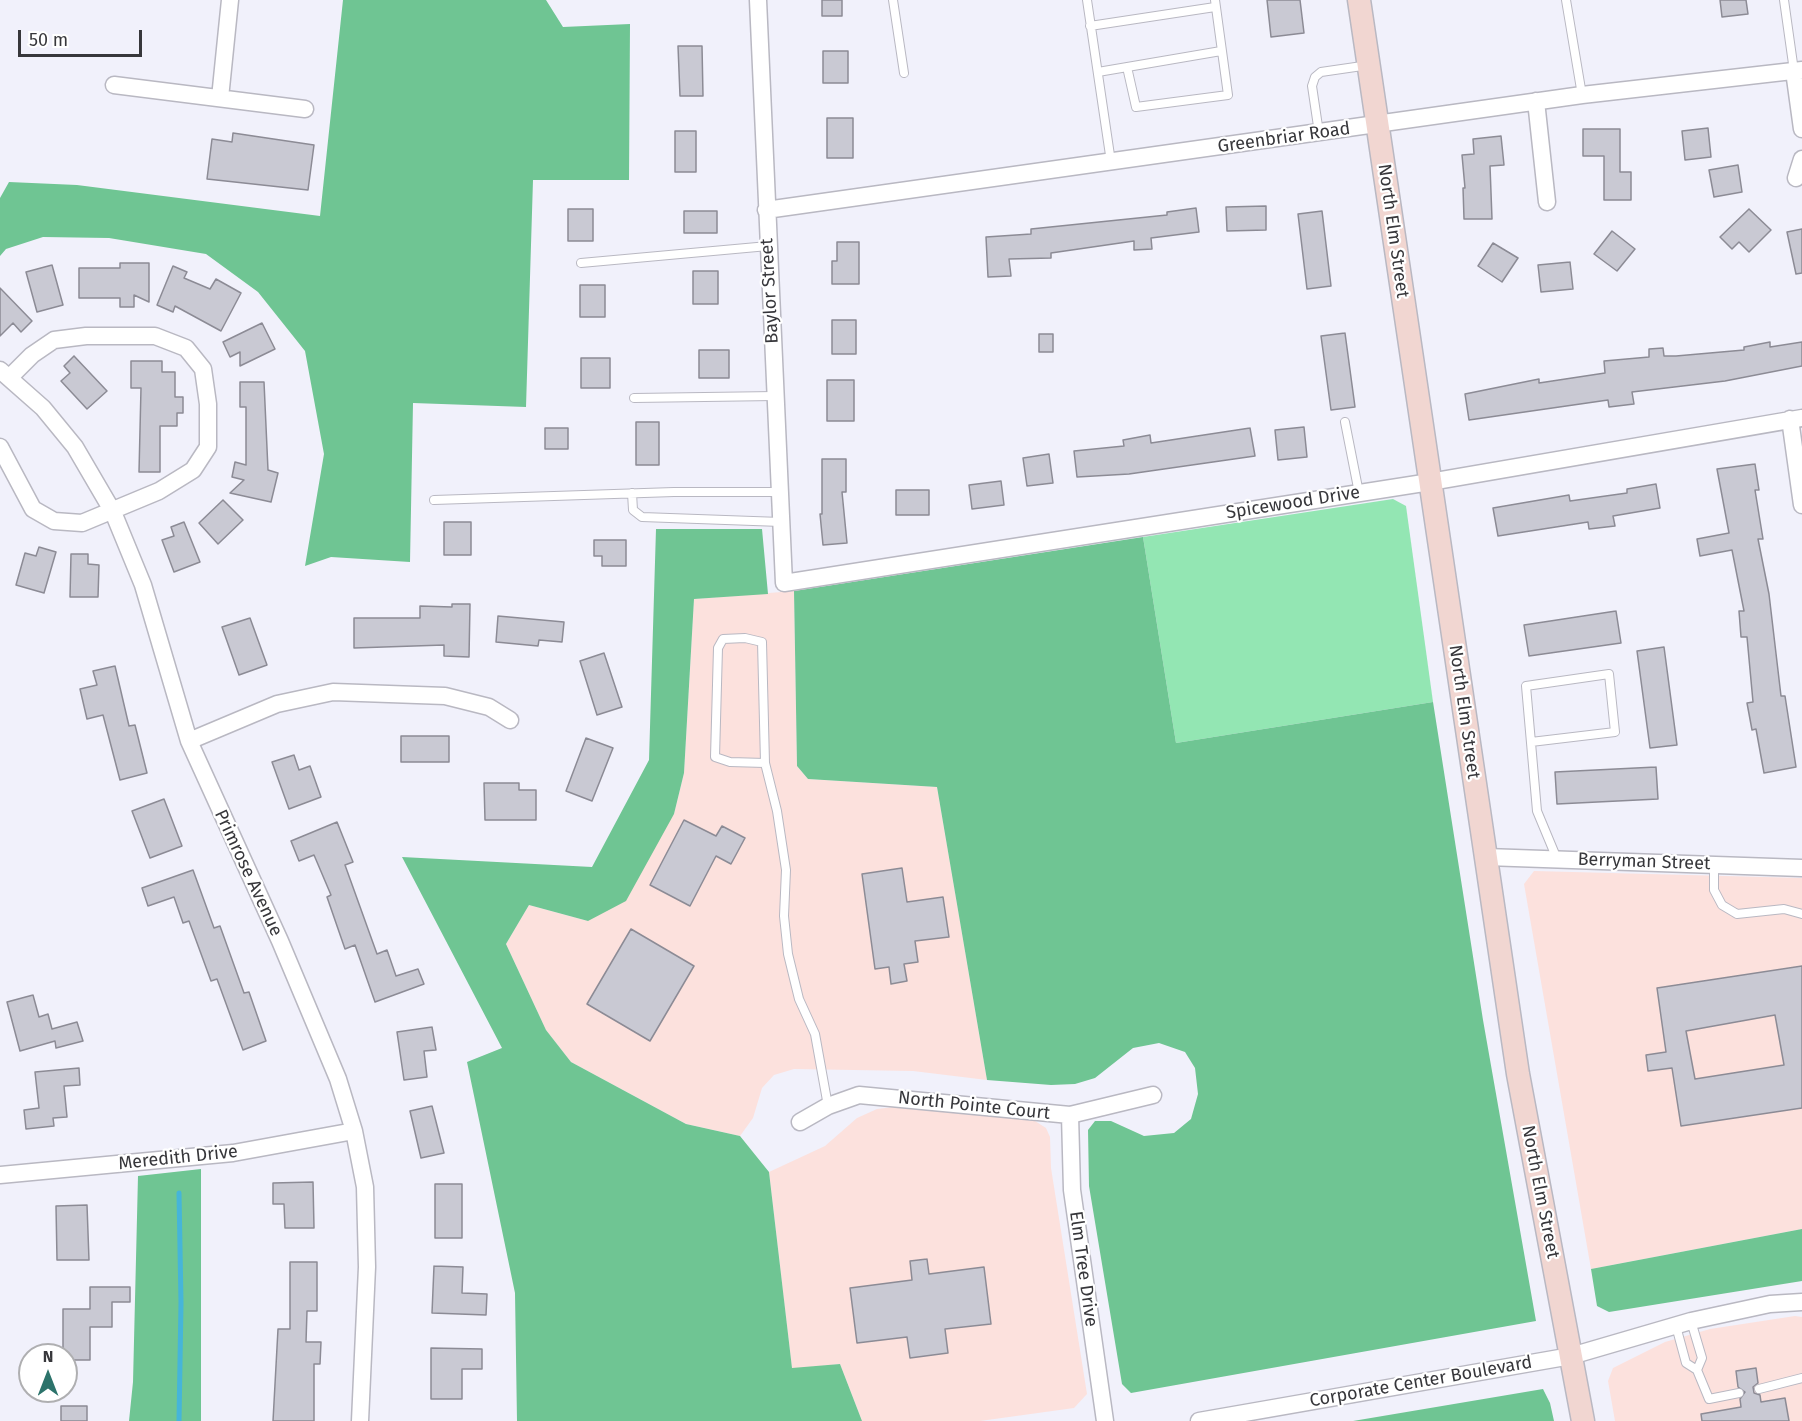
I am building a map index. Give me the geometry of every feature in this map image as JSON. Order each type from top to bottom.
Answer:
[{"type":"main road","name":"North Elm Street","points":[[1359,0],[1518,1077],[1583,1421]]},
{"type":"street","points":[[220,98],[230,0]]},
{"type":"street","name":"Baylor Street","points":[[759,0],[766,210],[784,583]]},
{"type":"street","points":[[1798,71],[1802,129]]},
{"type":"street","name":"Greenbriar Road","points":[[766,210],[1536,101],[1798,71]]},
{"type":"street","points":[[114,85],[305,109]]},
{"type":"street","points":[[1536,101],[1547,202]]},
{"type":"street","points":[[1796,178],[1802,159]]},
{"type":"street","points":[[0,447],[33,509],[54,521],[82,523],[159,491],[193,470],[208,447],[208,404],[203,369],[186,348],[155,336],[86,336],[54,340],[5,374]]},
{"type":"street","name":"Primrose Avenue","points":[[5,374],[43,408],[75,447],[113,512],[144,585],[189,741],[289,963],[338,1079],[354,1131],[365,1187],[367,1267],[360,1421]]},
{"type":"street","points":[[1796,418],[1802,505]]},
{"type":"street","name":"Spicewood Drive","points":[[784,583],[1430,482],[1796,418]]},
{"type":"street","points":[[189,741],[277,704],[333,692],[445,696],[489,707],[510,720]]},
{"type":"street","name":"Berryman Street","points":[[1486,857],[1802,868]]},
{"type":"street","name":"North Pointe Court","points":[[800,1122],[828,1106],[859,1095],[1070,1115],[1153,1095]]},
{"type":"street","name":"Elm Tree Drive","points":[[1070,1115],[1072,1190],[1105,1421]]},
{"type":"street","name":"Meredith Drive","points":[[0,1175],[232,1153],[354,1131]]},
{"type":"street","name":"Corporate Center Boulevard","points":[[1199,1421],[1571,1356],[1683,1323],[1770,1304],[1802,1302]]},
{"type":"lane","points":[[893,0],[904,73]]},
{"type":"lane","points":[[1087,0],[1111,162]]},
{"type":"lane","points":[[1566,0],[1582,95]]},
{"type":"lane","points":[[1784,0],[1798,71]]},
{"type":"lane","points":[[1090,26],[1215,3],[1228,95],[1136,107],[1127,67]]},
{"type":"lane","points":[[1098,72],[1221,51]]},
{"type":"lane","points":[[1319,133],[1312,86],[1315,77],[1321,72],[1369,65]]},
{"type":"lane","points":[[581,263],[768,246]]},
{"type":"lane","points":[[634,398],[775,396]]},
{"type":"lane","points":[[1345,422],[1359,493]]},
{"type":"lane","points":[[434,500],[779,492]]},
{"type":"lane","points":[[632,494],[633,510],[642,517],[781,522]]},
{"type":"lane","points":[[765,763],[730,762],[715,757],[718,648],[723,639],[745,638],[762,642],[765,763],[777,811],[786,870],[784,916],[788,954],[799,999],[815,1034],[828,1106]]},
{"type":"lane","points":[[1531,742],[1615,732],[1609,674],[1526,686],[1531,742],[1538,811],[1557,859]]},
{"type":"lane","points":[[1714,865],[1714,890],[1722,905],[1737,914],[1785,909],[1802,914]]},
{"type":"lane","points":[[1683,1323],[1686,1363],[1697,1370],[1710,1399],[1739,1393]]},
{"type":"lane","points":[[1683,1323],[1702,1358],[1697,1370]]},
{"type":"lane","points":[[1759,1389],[1802,1378]]},
{"type":"shaded area","points":[[794,591],[797,766],[808,779],[937,787],[987,1080],[913,1071],[794,1069],[774,1075],[762,1088],[753,1118],[740,1136],[686,1124],[571,1062],[546,1030],[506,944],[529,905],[588,921],[674,814],[684,773],[694,599]]},
{"type":"shaded area","points":[[1534,871],[1802,878],[1802,1229],[1591,1269],[1524,884]]},
{"type":"shaded area","points":[[911,1105],[1035,1121],[1046,1128],[1050,1137],[1051,1168],[1087,1394],[1074,1408],[980,1421],[862,1421],[840,1364],[792,1369],[769,1172],[825,1146],[857,1118],[877,1109]]},
{"type":"shaded area","points":[[1795,1316],[1802,1317],[1802,1421],[1615,1421],[1608,1381],[1613,1368],[1665,1342],[1710,1329]]},
{"type":"green space","points":[[343,0],[546,0],[563,27],[630,24],[629,180],[533,180],[526,407],[413,403],[410,562],[331,557],[305,566],[324,454],[305,351],[258,292],[206,254],[109,238],[43,237],[6,249],[0,256],[0,198],[9,182],[77,185],[320,216]]},
{"type":"green space","points":[[1393,499],[1406,506],[1433,702],[1176,743],[1143,537]]},
{"type":"green space","points":[[656,529],[762,529],[768,594],[694,599],[684,773],[674,814],[626,901],[588,921],[529,905],[506,944],[546,1030],[571,1062],[686,1124],[740,1136],[769,1172],[792,1368],[840,1364],[862,1421],[517,1421],[515,1293],[467,1062],[502,1048],[402,857],[592,867],[649,760]]},
{"type":"green space","points":[[1143,537],[1176,743],[1433,702],[1483,1020],[1536,1321],[1131,1393],[1122,1384],[1089,1186],[1088,1130],[1095,1121],[1111,1121],[1144,1136],[1174,1133],[1191,1119],[1198,1094],[1195,1068],[1185,1052],[1159,1043],[1133,1048],[1095,1078],[1075,1084],[1051,1085],[987,1080],[937,787],[808,779],[797,766],[794,591]]},
{"type":"green space","points":[[201,1169],[201,1421],[129,1421],[133,1382],[138,1176]]},
{"type":"green space","points":[[1802,1229],[1802,1281],[1609,1312],[1597,1306],[1591,1269]]},
{"type":"green space","points":[[1543,1389],[1550,1403],[1554,1421],[1353,1421]]},
{"type":"building","points":[[822,0],[842,0],[842,16],[822,16]]},
{"type":"building","points":[[1267,0],[1300,0],[1304,33],[1271,37]]},
{"type":"building","points":[[1720,0],[1746,0],[1748,14],[1722,17]]},
{"type":"building","points":[[678,46],[702,46],[703,96],[680,96]]},
{"type":"building","points":[[823,51],[848,51],[848,83],[823,83]]},
{"type":"building","points":[[827,118],[853,118],[853,158],[827,158]]},
{"type":"building","points":[[1708,128],[1711,157],[1685,160],[1682,131]]},
{"type":"building","points":[[1583,129],[1620,129],[1620,172],[1631,172],[1631,200],[1604,200],[1604,156],[1583,156]]},
{"type":"building","points":[[675,131],[696,131],[696,172],[675,172]]},
{"type":"building","points":[[233,133],[314,145],[308,190],[207,179],[212,139],[232,142]]},
{"type":"building","points":[[1501,136],[1504,165],[1490,166],[1492,219],[1464,219],[1463,188],[1465,188],[1462,155],[1474,154],[1473,139]]},
{"type":"building","points":[[1738,165],[1742,192],[1714,197],[1709,170]]},
{"type":"building","points":[[1266,206],[1266,230],[1227,231],[1226,207]]},
{"type":"building","points":[[1196,208],[1199,232],[1151,238],[1152,249],[1134,250],[1134,241],[1051,253],[1051,258],[1009,259],[1011,276],[988,277],[986,237],[1031,234],[1031,229],[1167,215],[1167,212]]},
{"type":"building","points":[[568,209],[593,209],[593,241],[568,241]]},
{"type":"building","points":[[1749,209],[1771,230],[1749,252],[1739,242],[1732,249],[1720,237]]},
{"type":"building","points":[[684,211],[717,211],[717,233],[684,233]]},
{"type":"building","points":[[1322,211],[1331,286],[1307,289],[1298,214]]},
{"type":"building","points":[[1802,229],[1802,273],[1796,274],[1787,232]]},
{"type":"building","points":[[1612,231],[1635,249],[1617,271],[1594,254]]},
{"type":"building","points":[[837,242],[859,242],[859,284],[832,284],[832,261],[837,261]]},
{"type":"building","points":[[1493,243],[1518,258],[1502,282],[1478,266]]},
{"type":"building","points":[[1570,262],[1573,289],[1541,292],[1538,265]]},
{"type":"building","points":[[120,263],[149,263],[149,302],[134,295],[134,307],[120,307],[120,298],[79,298],[79,268],[120,268]]},
{"type":"building","points":[[52,265],[63,305],[37,312],[26,272]]},
{"type":"building","points":[[173,266],[187,272],[184,278],[210,289],[216,279],[241,293],[221,331],[175,306],[173,312],[157,305]]},
{"type":"building","points":[[693,271],[718,271],[718,304],[693,304]]},
{"type":"building","points":[[580,285],[605,285],[605,317],[580,317]]},
{"type":"building","points":[[0,288],[32,321],[21,332],[13,323],[0,336]]},
{"type":"building","points":[[832,320],[856,320],[856,354],[832,354]]},
{"type":"building","points":[[262,323],[275,349],[240,366],[240,352],[230,357],[223,342]]},
{"type":"building","points":[[1345,333],[1355,407],[1331,410],[1321,336]]},
{"type":"building","points":[[1039,334],[1053,334],[1053,352],[1039,352]]},
{"type":"building","points":[[1770,342],[1770,347],[1802,342],[1802,366],[1725,381],[1632,392],[1634,404],[1609,407],[1608,400],[1469,420],[1465,394],[1539,379],[1539,383],[1605,373],[1604,361],[1649,357],[1649,349],[1663,348],[1664,356],[1676,356],[1744,350],[1744,347]]},
{"type":"building","points":[[699,350],[729,350],[729,378],[699,378]]},
{"type":"building","points":[[74,356],[107,391],[87,409],[61,381],[70,373],[64,366]]},
{"type":"building","points":[[581,358],[610,358],[610,388],[581,388]]},
{"type":"building","points":[[131,361],[162,361],[162,372],[175,372],[175,397],[183,397],[183,413],[177,413],[177,426],[160,426],[160,472],[139,472],[141,388],[131,388]]},
{"type":"building","points":[[827,380],[854,380],[854,421],[827,421]]},
{"type":"building","points":[[240,382],[264,382],[268,470],[278,473],[271,502],[230,493],[244,480],[232,477],[235,462],[246,465],[246,407],[240,407]]},
{"type":"building","points":[[636,422],[659,422],[659,465],[636,465]]},
{"type":"building","points":[[1304,427],[1307,457],[1278,460],[1275,430]]},
{"type":"building","points":[[545,428],[568,428],[568,449],[545,449]]},
{"type":"building","points":[[1250,428],[1255,456],[1129,474],[1077,477],[1074,451],[1124,446],[1123,440],[1150,435],[1151,443]]},
{"type":"building","points":[[1049,454],[1053,483],[1027,486],[1023,458]]},
{"type":"building","points":[[822,459],[846,459],[846,492],[842,492],[847,543],[823,545],[820,514],[822,514]]},
{"type":"building","points":[[1755,464],[1759,490],[1755,490],[1763,539],[1758,539],[1769,594],[1781,696],[1785,696],[1796,767],[1764,773],[1756,729],[1752,730],[1747,703],[1753,702],[1747,637],[1741,637],[1739,611],[1744,611],[1732,550],[1700,556],[1697,539],[1729,533],[1717,469]]},
{"type":"building","points":[[1001,481],[1004,505],[972,509],[969,485]]},
{"type":"building","points":[[1656,484],[1660,508],[1613,516],[1615,526],[1589,529],[1588,522],[1498,536],[1493,508],[1569,495],[1570,501],[1627,493],[1627,489]]},
{"type":"building","points":[[896,490],[929,490],[929,515],[896,515]]},
{"type":"building","points":[[223,500],[243,520],[218,544],[199,523]]},
{"type":"building","points":[[184,522],[200,562],[174,572],[162,540],[174,536],[171,527]]},
{"type":"building","points":[[444,522],[471,522],[471,555],[444,555]]},
{"type":"building","points":[[594,540],[626,540],[626,566],[602,566],[602,556],[594,556]]},
{"type":"building","points":[[39,547],[56,552],[44,593],[16,585],[25,553],[36,556]]},
{"type":"building","points":[[71,554],[88,554],[88,564],[99,565],[98,597],[70,597]]},
{"type":"building","points":[[452,604],[470,604],[469,657],[444,656],[444,645],[354,648],[354,618],[420,618],[420,606],[452,607]]},
{"type":"building","points":[[1616,611],[1621,643],[1529,656],[1524,625]]},
{"type":"building","points":[[498,616],[564,622],[562,642],[539,640],[538,646],[496,642]]},
{"type":"building","points":[[250,618],[267,665],[239,675],[222,627]]},
{"type":"building","points":[[1664,647],[1677,745],[1650,748],[1637,651]]},
{"type":"building","points":[[604,653],[622,707],[597,715],[580,661]]},
{"type":"building","points":[[115,666],[129,726],[135,725],[147,773],[120,780],[103,715],[87,719],[80,689],[97,685],[93,671]]},
{"type":"building","points":[[401,736],[449,736],[449,762],[401,762]]},
{"type":"building","points":[[586,738],[613,748],[592,801],[566,791]]},
{"type":"building","points":[[294,755],[299,770],[310,766],[321,797],[289,809],[272,762]]},
{"type":"building","points":[[1656,767],[1658,799],[1557,804],[1555,772]]},
{"type":"building","points":[[484,783],[519,783],[519,790],[536,790],[536,820],[485,820]]},
{"type":"building","points":[[164,799],[182,846],[150,858],[132,811]]},
{"type":"building","points":[[684,820],[716,836],[722,826],[745,838],[731,864],[716,856],[690,906],[650,885]]},
{"type":"building","points":[[337,822],[353,862],[345,865],[377,954],[387,950],[396,976],[418,969],[424,984],[375,1002],[355,945],[345,949],[327,897],[331,895],[314,855],[299,861],[291,841]]},
{"type":"building","points":[[902,868],[907,902],[943,897],[949,937],[915,941],[918,962],[904,964],[907,981],[891,984],[889,967],[875,969],[862,874]]},
{"type":"building","points":[[193,870],[214,928],[220,926],[244,993],[249,992],[266,1041],[243,1050],[217,979],[211,981],[189,921],[183,923],[174,897],[148,906],[142,888]]},
{"type":"building","points":[[631,929],[694,966],[650,1041],[587,1004]]},
{"type":"building","points":[[1802,966],[1802,1108],[1681,1126],[1672,1068],[1648,1071],[1646,1055],[1666,1052],[1657,988]],"holes":[[[1775,1015],[1784,1065],[1695,1079],[1686,1031]]]},
{"type":"building","points":[[33,995],[39,1017],[48,1014],[52,1029],[77,1022],[83,1041],[56,1048],[55,1041],[20,1051],[7,1002]]},
{"type":"building","points":[[432,1027],[436,1050],[424,1051],[427,1077],[404,1080],[397,1032]]},
{"type":"building","points":[[79,1068],[80,1085],[64,1086],[67,1117],[53,1118],[54,1126],[26,1129],[24,1110],[39,1108],[35,1072]]},
{"type":"building","points":[[432,1106],[444,1153],[421,1158],[410,1111]]},
{"type":"building","points":[[313,1182],[314,1228],[285,1228],[284,1204],[273,1204],[273,1183]]},
{"type":"building","points":[[435,1184],[462,1184],[462,1238],[435,1238]]},
{"type":"building","points":[[87,1205],[89,1260],[57,1260],[56,1206]]},
{"type":"building","points":[[927,1259],[929,1274],[984,1267],[991,1324],[945,1329],[948,1353],[910,1358],[907,1337],[857,1343],[850,1288],[912,1280],[910,1261]]},
{"type":"building","points":[[290,1262],[317,1262],[317,1311],[307,1311],[306,1342],[321,1342],[320,1364],[314,1364],[314,1421],[273,1421],[278,1329],[290,1329]]},
{"type":"building","points":[[434,1266],[463,1267],[462,1293],[487,1294],[486,1315],[432,1313]]},
{"type":"building","points":[[90,1287],[130,1287],[130,1302],[112,1302],[112,1327],[90,1327],[90,1360],[78,1360],[78,1343],[63,1343],[63,1309],[90,1309]]},
{"type":"building","points":[[431,1348],[482,1349],[482,1369],[462,1369],[462,1399],[431,1399]]},
{"type":"building","points":[[1756,1368],[1758,1383],[1753,1387],[1754,1393],[1760,1395],[1761,1402],[1785,1398],[1789,1421],[1702,1421],[1701,1414],[1741,1407],[1740,1399],[1745,1392],[1738,1387],[1736,1371]]},
{"type":"building","points":[[61,1406],[87,1406],[87,1421],[61,1421]]},
{"type":"waterway","points":[[179,1193],[181,1303],[179,1421]]}]
